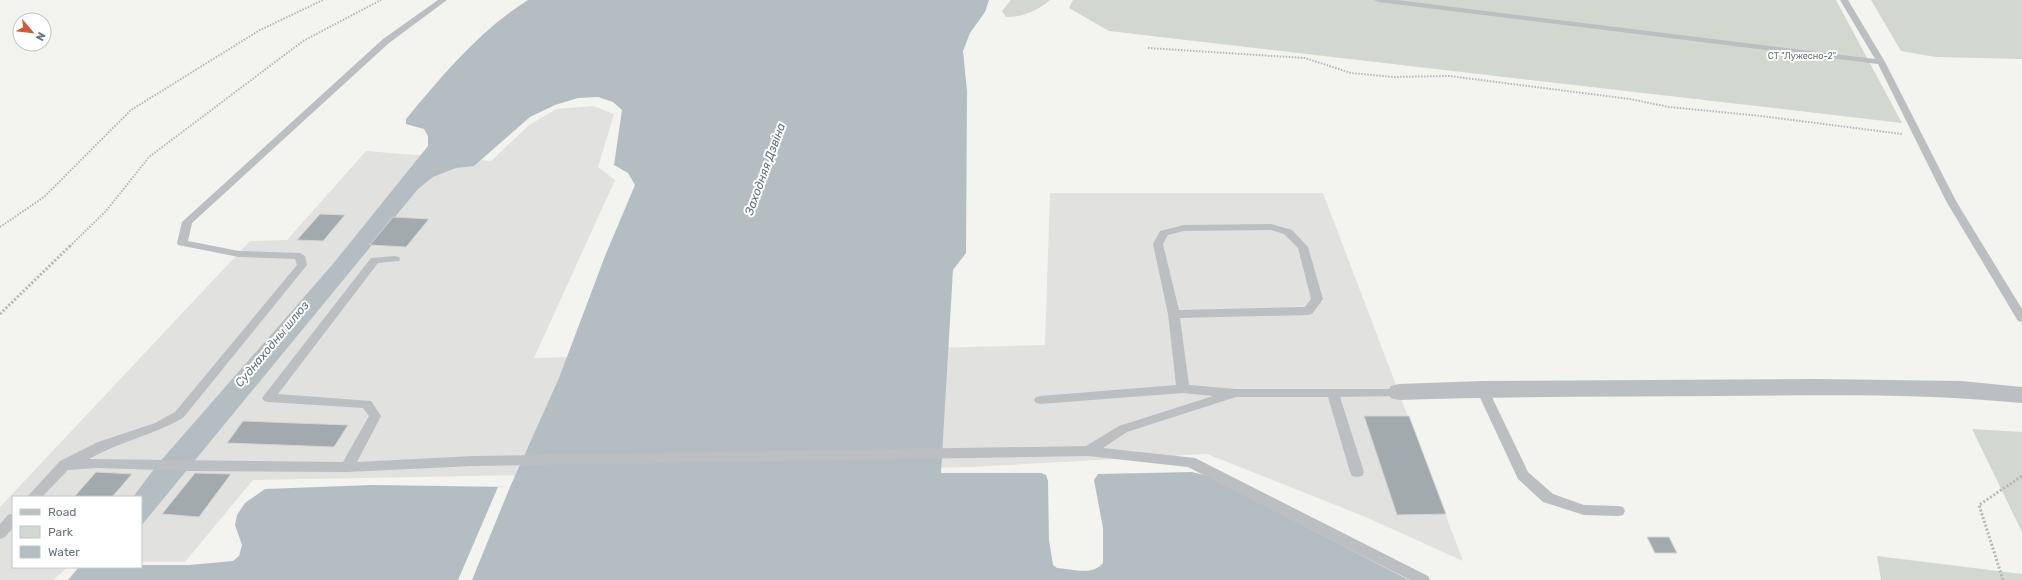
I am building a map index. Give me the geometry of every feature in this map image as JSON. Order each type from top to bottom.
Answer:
[{"type":"street","points":[[1399,392],[1482,389],[1953,388],[2022,395]]},
{"type":"lane","points":[[35,496],[65,466],[104,445],[159,426],[179,415],[302,265],[300,256],[239,254],[182,243],[187,222],[386,41],[443,0]]},
{"type":"lane","points":[[1378,0],[1880,62]]},
{"type":"lane","points":[[1468,0],[1468,10]]},
{"type":"lane","points":[[1844,0],[1880,62],[1951,201],[2022,318]]},
{"type":"lane","points":[[1174,314],[1308,311],[1317,299],[1303,247],[1288,232],[1271,227],[1184,228],[1164,233],[1158,244],[1174,314],[1183,389]]},
{"type":"lane","points":[[347,467],[375,416],[367,404],[268,398],[375,260],[395,259]]},
{"type":"lane","points":[[1040,400],[1183,389],[1236,393],[1399,392]]},
{"type":"lane","points":[[1482,389],[1523,475],[1548,498],[1584,510],[1618,511]]},
{"type":"lane","points":[[1088,451],[1123,429],[1236,393]]},
{"type":"lane","points":[[1333,393],[1356,472]]},
{"type":"lane","points":[[65,466],[97,463],[190,466],[347,467],[473,461],[1088,451],[1190,462],[1423,580]]},
{"type":"lane","points":[[0,532],[12,519]]},
{"type":"path","points":[[0,227],[44,197],[131,110],[260,30],[323,0]]},
{"type":"path","points":[[0,314],[106,211],[149,157],[303,41],[381,0]]},
{"type":"path","points":[[1148,48],[1305,58],[1351,73],[1393,77],[1449,76],[1630,99],[1669,107],[1761,116],[1919,136]]},
{"type":"path","points":[[2003,580],[1979,505],[2022,476]]},
{"type":"shaded area","points":[[593,106],[614,114],[598,167],[615,180],[534,358],[1045,345],[1050,193],[1323,193],[1463,561],[1368,518],[1207,454],[972,467],[253,480],[185,562],[142,562],[142,496],[12,496],[12,568],[67,568],[53,580],[0,580],[0,507],[250,241],[287,240],[366,151],[491,161],[528,126],[556,109]]},
{"type":"green space","points":[[1011,0],[1050,0],[1030,13],[1006,17],[1002,11]]},
{"type":"green space","name":"СТ \"Лужесно-2\"","points":[[1073,0],[1836,0],[1902,123],[1109,31],[1069,8]]},
{"type":"green space","points":[[1871,0],[2022,0],[2022,59],[1936,57],[1901,51]]},
{"type":"green space","points":[[1972,429],[2022,432],[2022,532]]},
{"type":"green space","points":[[1877,556],[2022,574],[2022,580],[1881,580]]},
{"type":"water","points":[[528,0],[989,0],[985,12],[970,33],[963,51],[967,91],[966,253],[953,270],[941,473],[1041,473],[1046,475],[1048,481],[1049,540],[1053,565],[1057,568],[1088,571],[1099,567],[1103,563],[1103,528],[1094,480],[1098,474],[1192,472],[1208,476],[1409,580],[68,580],[78,568],[142,568],[142,565],[189,565],[233,561],[239,556],[242,545],[235,525],[237,515],[245,503],[265,489],[372,485],[510,487],[559,378],[605,256],[635,185],[628,173],[614,165],[622,110],[613,102],[598,97],[578,98],[555,105],[530,117],[474,166],[456,168],[433,177],[418,189],[142,525],[142,496],[134,496],[157,465],[332,265],[428,146],[428,136],[424,129],[406,124],[406,119],[462,55],[493,25]]},
{"type":"pier","points":[[498,487],[510,487],[472,580],[458,580]]},
{"type":"building","points":[[320,214],[345,215],[323,241],[297,240]]},
{"type":"building","points":[[393,217],[429,219],[406,247],[370,245]]},
{"type":"building","points":[[1364,416],[1409,416],[1446,514],[1397,515]]},
{"type":"building","points":[[243,421],[348,425],[334,447],[227,443]]},
{"type":"building","points":[[96,472],[132,474],[113,496],[75,496]]},
{"type":"building","points":[[195,473],[231,474],[199,517],[162,514]]},
{"type":"building","points":[[1647,537],[1669,537],[1677,553],[1655,553]]},
{"type":"water label","name":"Заходняя Дзвіна","points":[[765,169]]},
{"type":"water label","name":"Суднаходны шлюз","points":[[272,344]]}]
